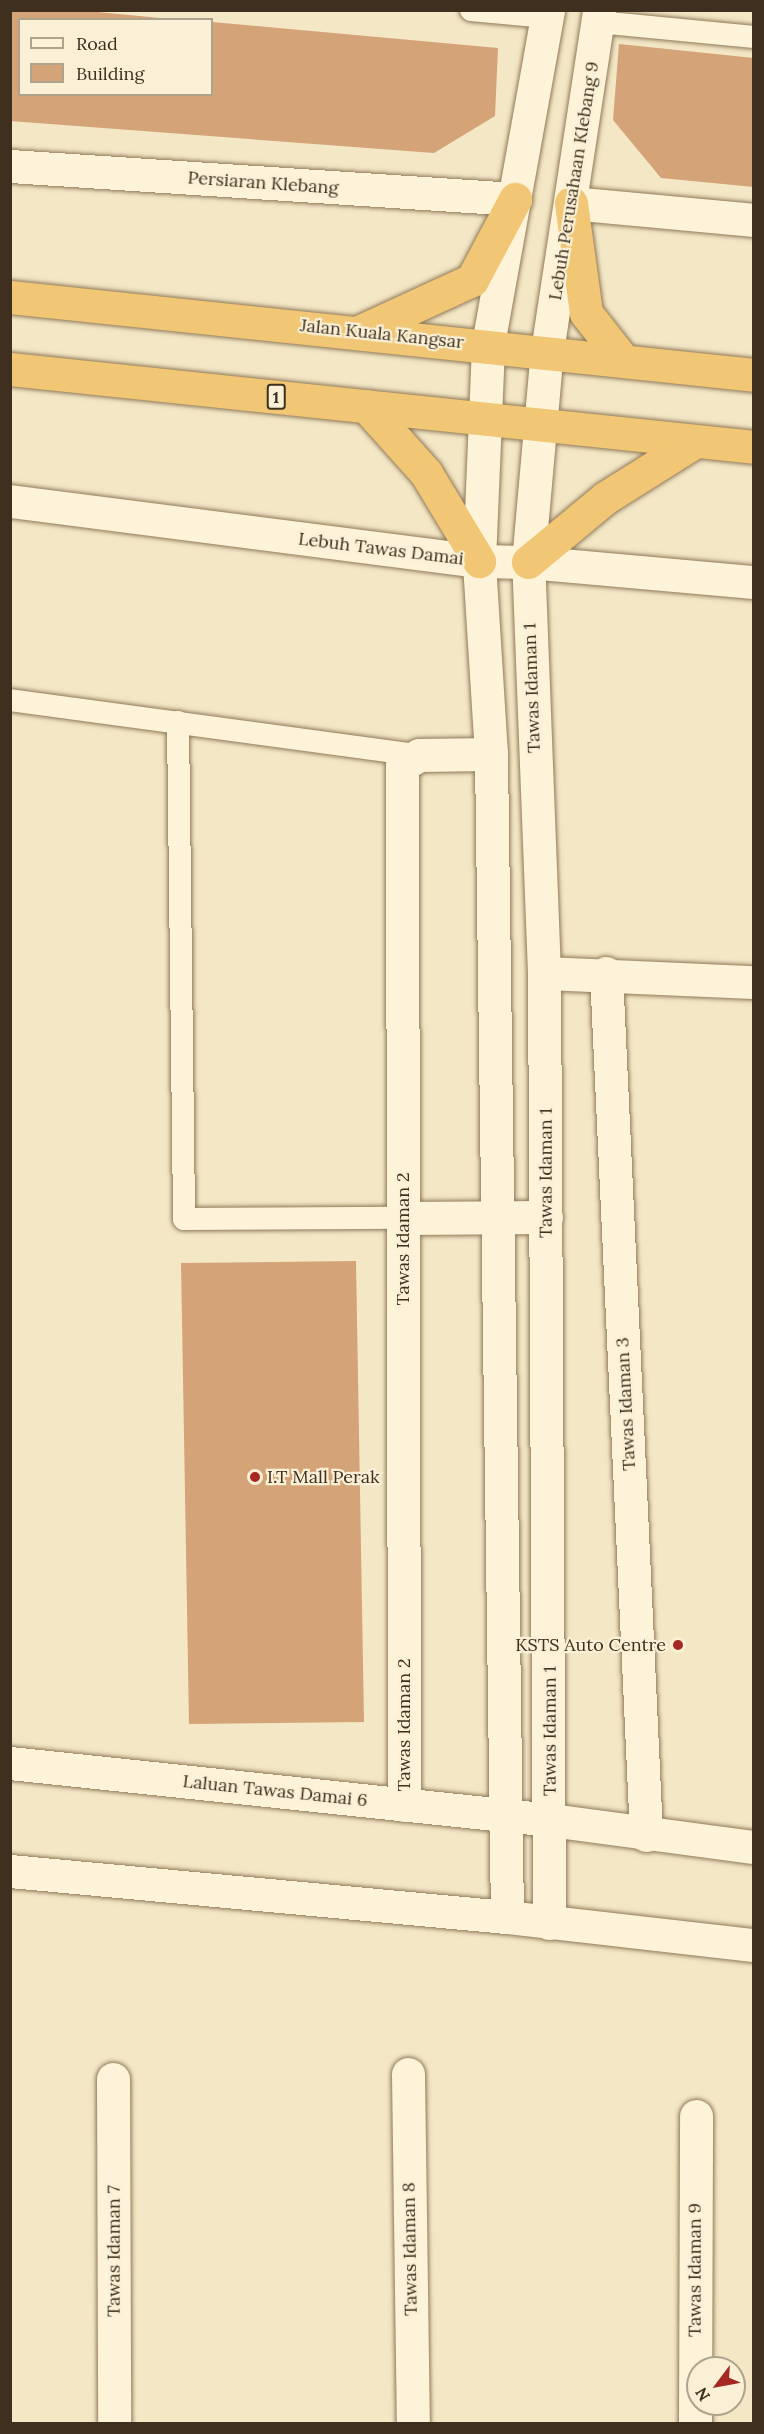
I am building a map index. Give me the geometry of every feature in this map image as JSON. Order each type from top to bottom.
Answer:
[{"type":"highway","points":[[359,332],[472,280],[515,199]]},
{"type":"highway","points":[[571,203],[586,313],[623,360]]},
{"type":"highway","name":"Jalan Kuala Kangsar","points":[[10,297],[488,344],[753,375]]},
{"type":"highway","name":"1","points":[[10,369],[753,447]]},
{"type":"highway","points":[[366,406],[426,473],[479,561]]},
{"type":"highway","points":[[528,562],[606,498],[696,441]]},
{"type":"street","points":[[507,1917],[491,754],[479,561],[482,418],[488,344],[547,14]]},
{"type":"street","name":"Lebuh Perusahaan Klebang 9","points":[[543,424],[547,351],[598,16]]},
{"type":"street","name":"Persiaran Klebang","points":[[10,166],[515,199]]},
{"type":"street","points":[[571,203],[753,220]]},
{"type":"street","name":"Tawas Idaman 1","points":[[543,424],[528,562],[544,973],[551,1820],[549,1923]]},
{"type":"street","name":"Lebuh Tawas Damai","points":[[10,501],[479,561],[528,562],[753,582]]},
{"type":"street","points":[[419,755],[491,754]]},
{"type":"street","name":"Tawas Idaman 2","points":[[405,1805],[402,765],[419,755]]},
{"type":"street","points":[[544,973],[606,973],[753,981]]},
{"type":"street","name":"Tawas Idaman 3","points":[[606,973],[646,1835]]},
{"type":"street","points":[[403,1218],[546,1217]]},
{"type":"street","name":"Laluan Tawas Damai 6","points":[[10,1763],[551,1820],[646,1835],[753,1846]]},
{"type":"street","points":[[10,1871],[507,1917],[753,1945]]},
{"type":"street","name":"Tawas Idaman 8","points":[[408,2074],[413,2424]]},
{"type":"street","name":"Tawas Idaman 7","points":[[113,2079],[114,2424]]},
{"type":"street","name":"Tawas Idaman 9","points":[[695,2424],[696,2116]]},
{"type":"lane","points":[[471,10],[547,14]]},
{"type":"lane","points":[[598,16],[753,38]]},
{"type":"lane","points":[[10,700],[419,755]]},
{"type":"lane","points":[[178,722],[184,1219],[403,1218]]},
{"type":"building","points":[[10,10],[77,10],[160,18],[18,18],[18,96],[213,96],[213,22],[498,48],[495,116],[434,153],[10,121]]},
{"type":"building","points":[[619,44],[754,58],[754,187],[661,178],[613,120]]},
{"type":"building","points":[[356,1261],[364,1722],[189,1724],[181,1263]]},
{"type":"place","name":"I.T Mall Perak","points":[[255,1477]]},
{"type":"place","name":"KSTS Auto Centre","points":[[678,1645]]}]
